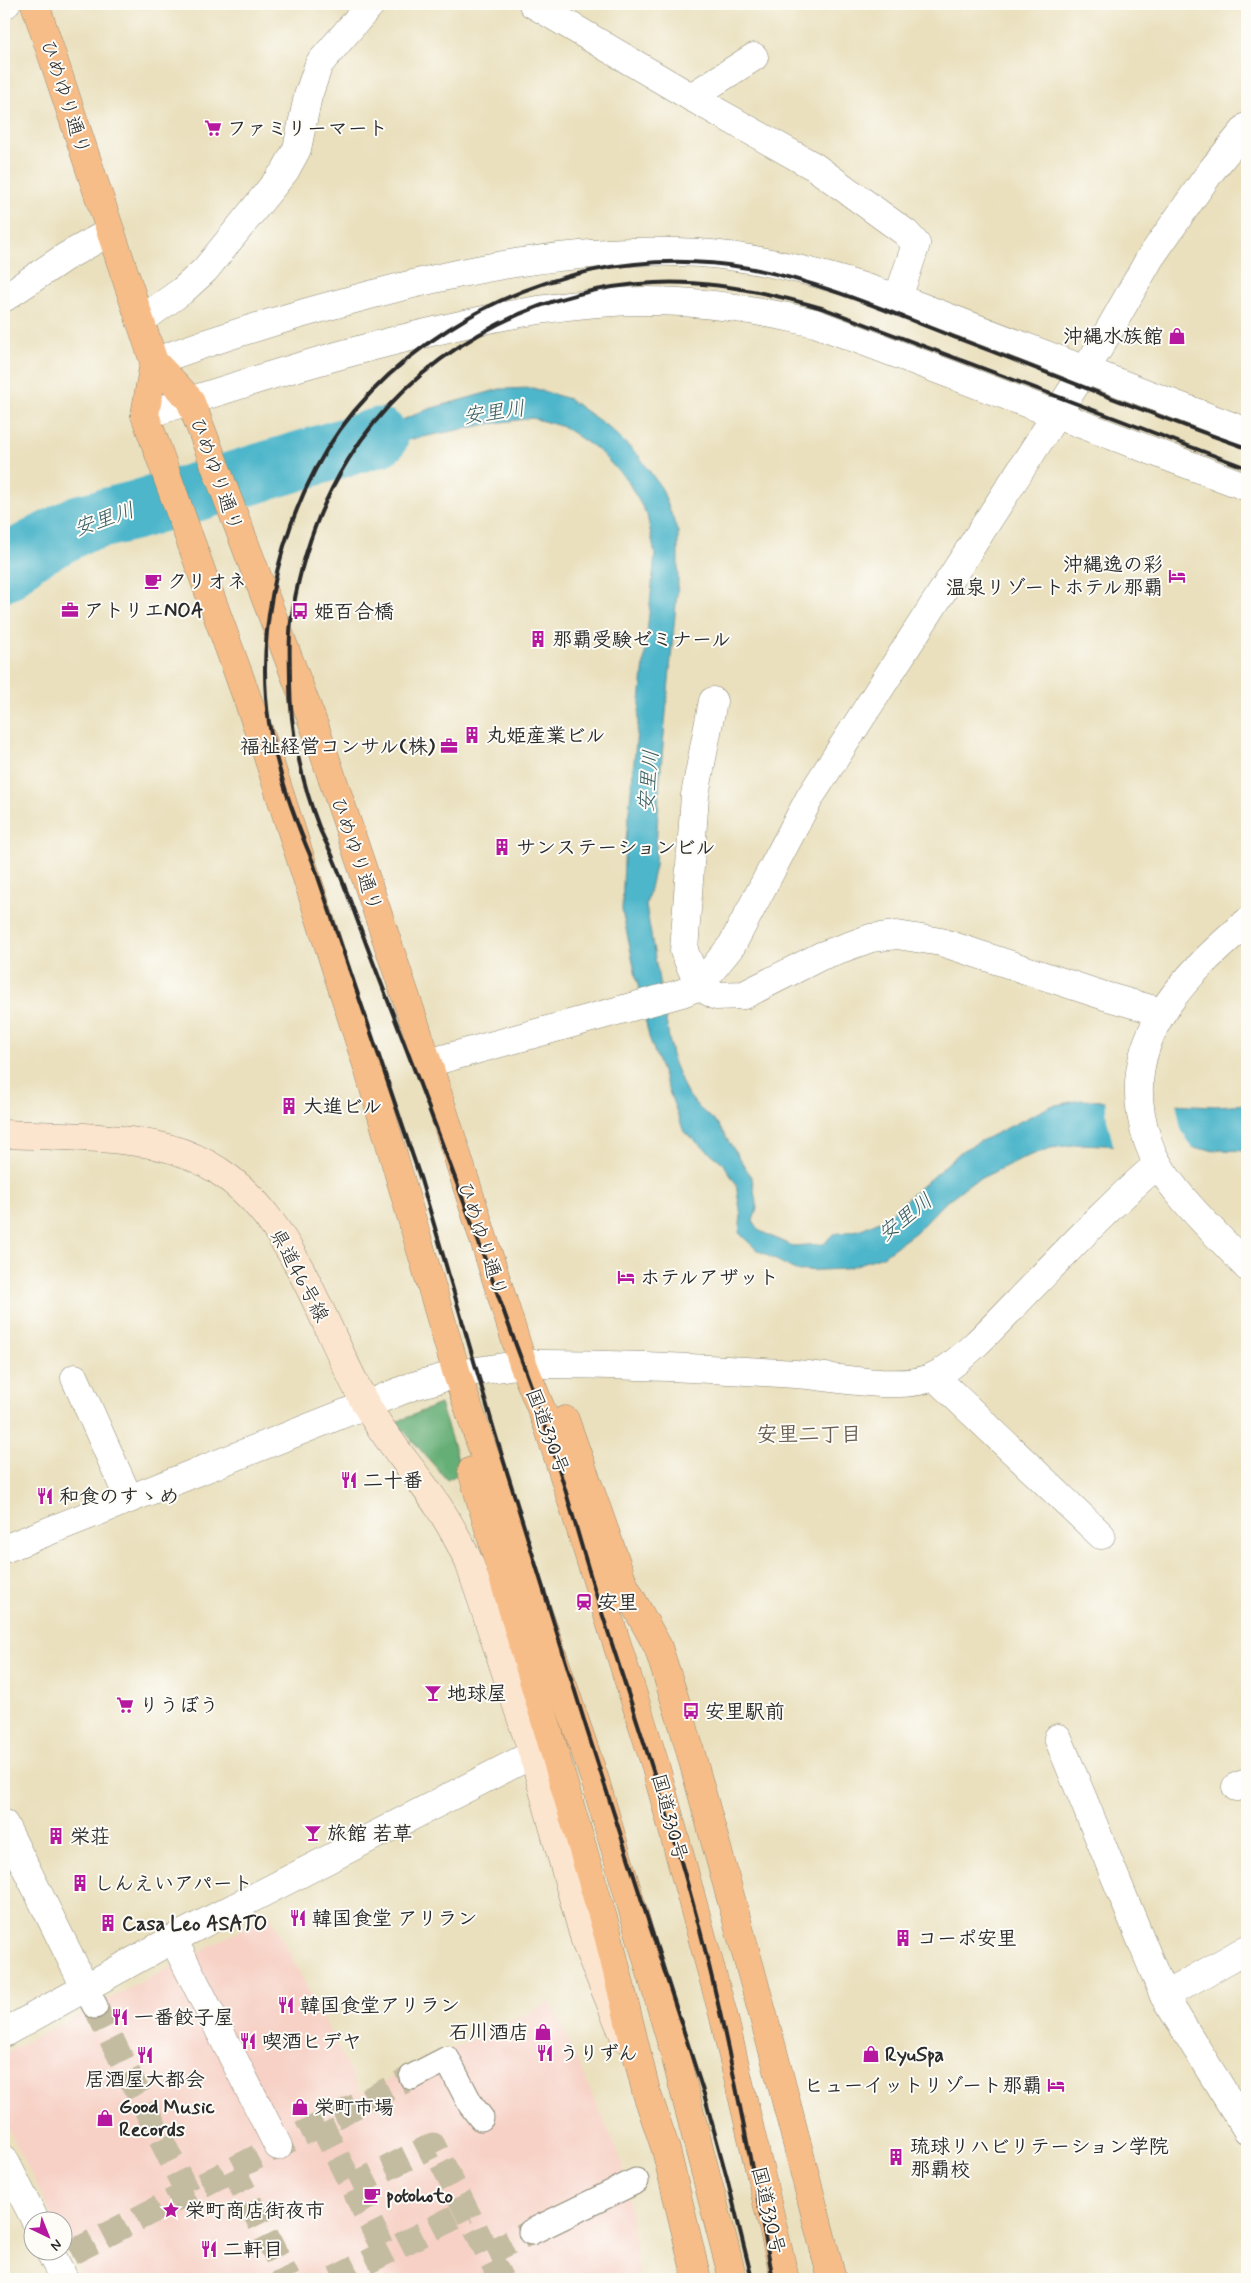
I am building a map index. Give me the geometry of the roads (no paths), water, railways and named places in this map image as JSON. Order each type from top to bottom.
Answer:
[{"type":"highway","name":"ひめゆり通り","points":[[35,4],[154,362],[190,400],[235,524],[317,733],[428,1063],[523,1364]]},
{"type":"highway","name":"ひめゆり通り","points":[[154,362],[145,415],[264,745],[367,1065],[457,1374]]},
{"type":"highway","points":[[523,1364],[558,1399],[624,1585],[658,1648],[683,1725],[773,2051],[832,2279]]},
{"type":"highway","name":"国道330号","points":[[523,1364],[548,1426],[654,1761],[730,2042],[785,2279]]},
{"type":"highway","points":[[457,1374],[595,1780],[675,2055],[733,2279]]},
{"type":"highway","points":[[457,1374],[452,1409],[484,1510],[608,1935],[646,2090],[666,2150],[697,2279]]},
{"type":"main road","name":"県道46号線","points":[[4,1134],[136,1142],[156,1145],[194,1157],[232,1181],[269,1216],[284,1239],[366,1404],[388,1439],[438,1505],[455,1533],[485,1607],[533,1754],[586,1944],[646,2090]]},
{"type":"street","points":[[140,321],[182,292],[205,270],[286,171],[298,148],[308,96],[319,64],[371,4]]},
{"type":"street","points":[[533,4],[815,167],[906,233],[916,244],[898,298]]},
{"type":"street","points":[[691,97],[754,57]]},
{"type":"street","points":[[690,990],[732,944],[810,797],[1085,370],[1150,258],[1211,171],[1247,127]]},
{"type":"street","points":[[4,298],[65,257],[110,232]]},
{"type":"street","points":[[154,362],[232,334],[436,277],[539,258],[591,253],[700,253],[757,260],[842,280],[898,298],[1247,432]]},
{"type":"street","points":[[145,415],[373,345],[497,316],[572,306],[646,301],[736,307],[814,323],[1247,487]]},
{"type":"street","points":[[690,990],[684,951],[695,795],[713,701]]},
{"type":"street","points":[[1247,922],[1181,988],[1161,1012],[1144,1049],[1139,1088],[1142,1120],[1161,1168],[1178,1192],[1247,1267]]},
{"type":"street","points":[[428,1063],[690,990],[716,996],[744,995],[821,956],[871,938],[897,935],[942,942],[1105,996],[1161,1012]]},
{"type":"street","points":[[4,1549],[308,1429],[366,1404],[457,1374],[523,1364],[657,1366],[798,1374],[889,1383],[914,1383],[934,1376],[951,1365],[1003,1316],[1076,1241],[1161,1168]]},
{"type":"street","points":[[934,1376],[1101,1535]]},
{"type":"street","points":[[75,1378],[129,1500]]},
{"type":"street","points":[[1058,1738],[1164,1996],[1247,2130]]},
{"type":"street","points":[[4,2033],[90,1997],[173,1939],[533,1754]]},
{"type":"street","points":[[4,1824],[90,1997]]},
{"type":"street","points":[[173,1939],[278,2146]]},
{"type":"street","points":[[1164,1996],[1247,1949]]},
{"type":"street","points":[[412,2077],[447,2059],[471,2105],[481,2118]]},
{"type":"street","points":[[7,2173],[28,2210]]},
{"type":"street","points":[[530,2232],[636,2180]]},
{"type":"water","points":[[533,388],[569,399],[607,426],[639,456],[662,489],[678,532],[678,583],[660,778],[655,866],[646,906],[673,1061],[686,1092],[699,1108],[717,1123],[752,1178],[757,1208],[753,1221],[758,1230],[792,1246],[824,1244],[833,1234],[859,1230],[884,1219],[963,1150],[1051,1106],[1081,1100],[1215,1106],[1247,1104],[1247,1151],[1080,1144],[1051,1148],[1023,1158],[969,1184],[942,1205],[916,1232],[883,1256],[844,1269],[797,1271],[757,1250],[739,1233],[741,1216],[736,1184],[723,1163],[684,1132],[649,1037],[622,910],[624,860],[655,555],[647,515],[627,480],[598,450],[564,427],[532,418],[488,424],[302,461],[429,409],[500,389]]},
{"type":"waterway","name":"安里川","points":[[4,572],[26,553],[80,524],[133,511],[379,437]]},
{"type":"tunnel","points":[[95,2006],[187,2192]]},
{"type":"tunnel","points":[[72,2252],[412,2077]]},
{"type":"tunnel","points":[[321,2124],[385,2252]]},
{"type":"tunnel","points":[[352,2186],[433,2145],[501,2279]]},
{"type":"tunnel","points":[[233,2169],[288,2279]]},
{"type":"tunnel","points":[[334,2279],[467,2211]]},
{"type":"tunnel","points":[[488,2253],[531,2232]]},
{"type":"railway","points":[[752,2279],[704,2094],[587,1730],[495,1433],[421,1180],[313,862],[281,776],[269,723],[265,659],[273,593],[280,561],[301,499],[327,448],[373,390],[391,373],[449,329],[483,309],[555,280],[593,270],[631,264],[709,263],[748,268],[802,281],[883,309],[1140,409],[1247,448]]},
{"type":"railway","points":[[773,2279],[730,2060],[700,1930],[666,1811],[595,1591],[556,1459],[442,1142],[346,889],[319,827],[307,793],[292,719],[290,683],[290,627],[301,570],[321,513],[348,460],[375,422],[406,389],[441,359],[480,334],[521,314],[565,298],[609,288],[655,283],[698,284],[741,289],[825,309],[1247,468]]},
{"type":"place","name":"ファミリーマート","points":[[213,128]]},
{"type":"place","name":"沖縄水族館","points":[[1177,336]]},
{"type":"place","name":"沖縄逸の彩 温泉リゾートホテル那覇","points":[[1177,576]]},
{"type":"place","name":"クリオネ","points":[[153,581]]},
{"type":"place","name":"アトリエNOA","points":[[70,610]]},
{"type":"place","name":"姫百合橋","points":[[300,611]]},
{"type":"place","name":"那覇受験ゼミナール","points":[[538,639]]},
{"type":"place","name":"丸姫産業ビル","points":[[472,735]]},
{"type":"place","name":"福祉経営コンサル(株)","points":[[449,746]]},
{"type":"place","name":"サンステーションビル","points":[[502,847]]},
{"type":"place","name":"大進ビル","points":[[289,1106]]},
{"type":"place","name":"ホテルアザット","points":[[626,1277]]},
{"type":"place","name":"二十番","points":[[349,1480]]},
{"type":"place","name":"和食のすゝめ","points":[[45,1496]]},
{"type":"place","name":"安里","points":[[584,1602]]},
{"type":"place","name":"地球屋","points":[[433,1693]]},
{"type":"place","name":"りうぼう","points":[[125,1705]]},
{"type":"place","name":"安里駅前","points":[[691,1711]]},
{"type":"place","name":"旅館 若草","points":[[313,1833]]},
{"type":"place","name":"栄荘","points":[[56,1836]]},
{"type":"place","name":"しんえいアパート","points":[[80,1883]]},
{"type":"place","name":"韓国食堂 アリラン","points":[[298,1918]]},
{"type":"place","name":"Casa Leo ASATO","points":[[108,1923]]},
{"type":"place","name":"コーポ安里","points":[[903,1938]]},
{"type":"place","name":"韓国食堂アリラン","points":[[286,2005]]},
{"type":"place","name":"一番餃子屋","points":[[120,2017]]},
{"type":"place","name":"石川酒店","points":[[543,2032]]},
{"type":"place","name":"喫酒ヒデヤ","points":[[248,2041]]},
{"type":"place","name":"うりずん","points":[[545,2053]]},
{"type":"place","name":"RyuSpa","points":[[871,2054]]},
{"type":"place","name":"居酒屋大都会","points":[[145,2055]]},
{"type":"place","name":"ヒューイットリゾート那覇","points":[[1056,2085]]},
{"type":"place","name":"栄町市場","points":[[300,2107]]},
{"type":"place","name":"Good Music Records","points":[[105,2118]]},
{"type":"place","name":"琉球リハビリテーション学院 那覇校","points":[[896,2157]]},
{"type":"place","name":"potohoto","points":[[372,2195]]},
{"type":"place","name":"栄町商店街夜市","points":[[171,2210]]},
{"type":"place","name":"二軒目","points":[[209,2249]]},
{"type":"district","name":"安里二丁目","points":[[809,1434]]}]
